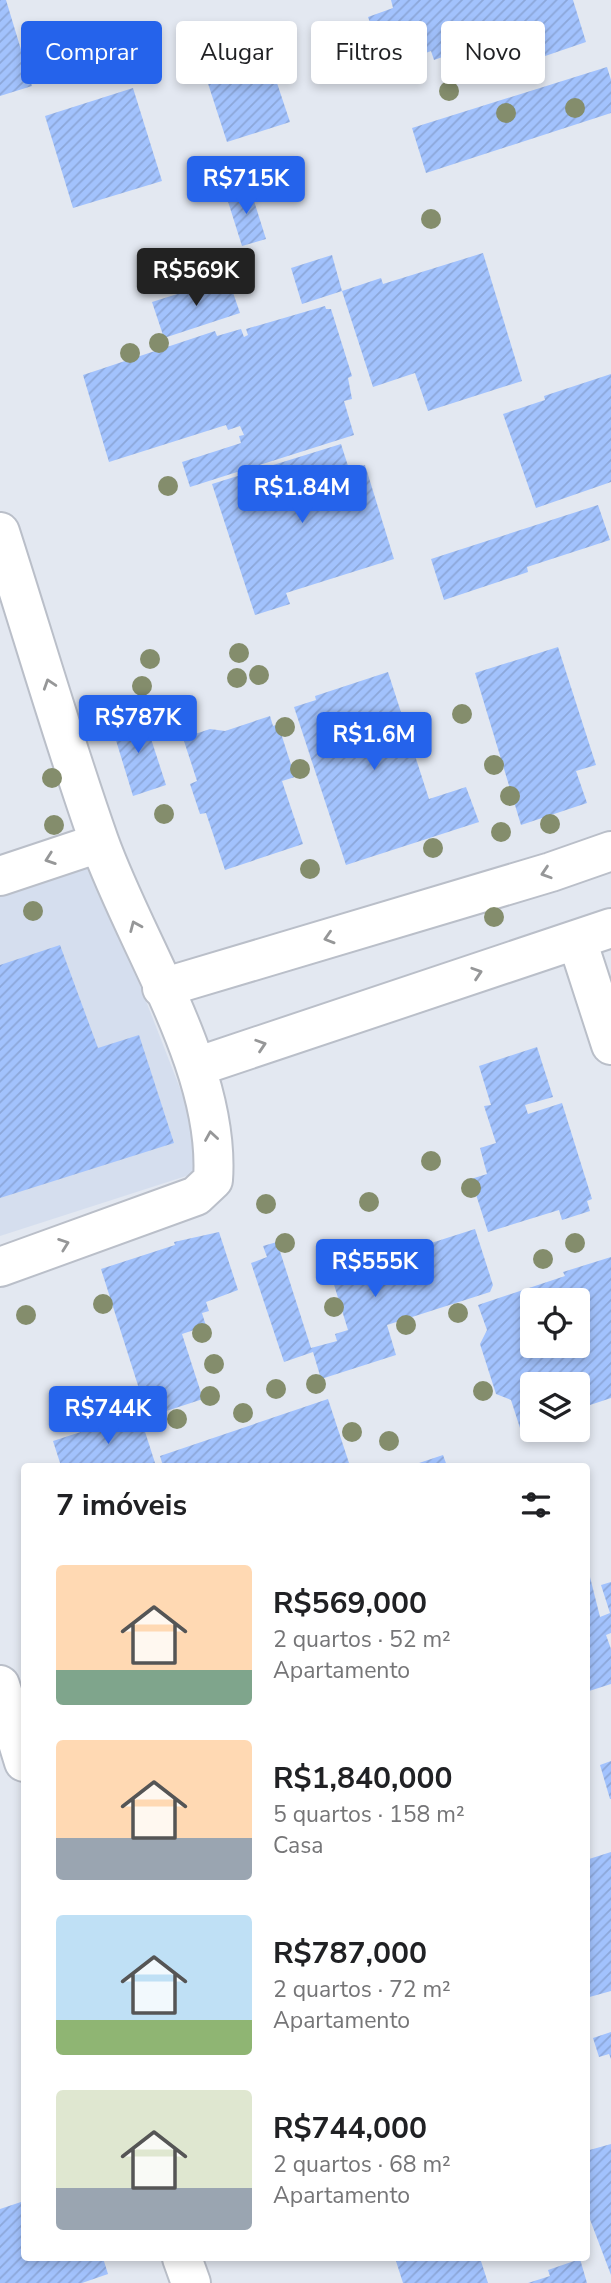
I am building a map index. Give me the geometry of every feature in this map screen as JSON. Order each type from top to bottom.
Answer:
[{"type":"street","points":[[0,532],[99,843],[196,1067],[215,1159],[213,1180],[196,1196],[0,1267]]},
{"type":"street","points":[[0,876],[99,843]]},
{"type":"street","points":[[162,988],[551,872],[611,851]]},
{"type":"street","points":[[196,1067],[594,934],[611,1045]]},
{"type":"street","points":[[0,1685],[21,1752]]},
{"type":"street","points":[[183,2261],[191,2283]]},
{"type":"shaded area","points":[[88,852],[211,1168],[0,1236],[0,882]]},
{"type":"building","points":[[0,0],[6,0],[21,50],[21,84],[32,86],[0,96]]},
{"type":"building","points":[[391,0],[573,0],[586,42],[545,56],[545,21],[441,21],[441,58],[434,60],[431,51],[427,53],[427,21],[369,21],[368,17],[393,8]]},
{"type":"building","points":[[607,67],[611,80],[611,113],[426,173],[412,128]]},
{"type":"building","points":[[208,84],[277,84],[290,122],[227,142]]},
{"type":"building","points":[[133,88],[162,181],[73,208],[45,116]]},
{"type":"building","points":[[249,185],[266,239],[242,246],[225,192]]},
{"type":"building","points":[[483,253],[522,381],[428,411],[415,373],[373,387],[342,291],[381,278],[383,284]]},
{"type":"building","points":[[332,255],[342,291],[302,304],[291,268]]},
{"type":"building","points":[[228,278],[240,313],[164,338],[152,302]]},
{"type":"building","points":[[325,306],[326,309],[331,309],[352,376],[348,378],[352,399],[344,401],[354,435],[190,487],[182,462],[241,443],[239,436],[244,435],[240,426],[228,430],[226,425],[109,462],[83,375],[215,331],[217,336],[241,329],[244,337],[248,335],[246,329]]},
{"type":"building","points":[[611,374],[611,482],[536,508],[503,414],[545,400],[544,396]]},
{"type":"building","points":[[341,444],[349,469],[365,465],[394,559],[286,593],[290,604],[255,615],[212,484]]},
{"type":"building","points":[[598,505],[610,540],[527,567],[528,572],[444,600],[431,559]]},
{"type":"building","points":[[558,647],[596,765],[576,771],[587,803],[521,825],[475,673]]},
{"type":"building","points":[[388,672],[429,799],[466,787],[479,822],[346,865],[294,707],[316,700],[315,696]]},
{"type":"building","points":[[143,714],[166,785],[133,796],[111,724]]},
{"type":"building","points":[[270,716],[273,726],[278,724],[295,777],[282,781],[303,844],[225,870],[206,813],[200,814],[190,784],[197,781],[183,738],[210,729],[225,731]]},
{"type":"building","points":[[60,945],[98,1048],[139,1035],[174,1143],[0,1198],[0,965]]},
{"type":"building","points":[[537,1047],[553,1097],[525,1105],[528,1114],[562,1103],[592,1199],[587,1201],[590,1211],[562,1220],[559,1210],[488,1232],[471,1179],[487,1174],[480,1148],[496,1143],[484,1106],[491,1105],[479,1066]]},
{"type":"building","points":[[475,1229],[493,1285],[490,1292],[387,1325],[396,1355],[321,1379],[313,1352],[284,1362],[251,1263],[267,1257],[263,1246],[277,1242],[311,1348],[337,1341],[335,1334],[348,1330],[331,1275]]},
{"type":"building","points":[[219,1232],[238,1290],[206,1302],[209,1311],[202,1313],[206,1326],[182,1334],[203,1399],[148,1417],[101,1269],[175,1245],[174,1242]]},
{"type":"building","points":[[611,1257],[611,1398],[590,1405],[590,1372],[520,1372],[520,1428],[511,1400],[496,1394],[480,1344],[487,1330],[478,1305],[520,1291],[520,1358],[590,1358],[590,1288],[529,1288],[565,1276],[563,1272]]},
{"type":"building","points":[[328,1399],[349,1463],[162,1463],[160,1456]]},
{"type":"building","points":[[139,1413],[155,1463],[60,1463],[53,1441]]},
{"type":"building","points":[[443,1455],[446,1463],[419,1463]]},
{"type":"building","points":[[590,1577],[600,1617],[610,1613],[601,1585],[611,1582],[611,1633],[606,1635],[611,1649],[611,1684],[590,1691]]},
{"type":"building","points":[[611,1761],[611,1799],[610,1799],[600,1765]]},
{"type":"building","points":[[611,1852],[611,1991],[590,1997],[590,1859]]},
{"type":"building","points":[[611,2032],[611,2059],[609,2054],[599,2057],[593,2038]]},
{"type":"building","points":[[611,2144],[611,2275],[590,2220],[590,2150]]},
{"type":"building","points":[[21,2202],[21,2261],[104,2261],[108,2274],[82,2283],[0,2283],[0,2209]]},
{"type":"building","points":[[396,2261],[481,2261],[488,2283],[403,2283]]},
{"type":"building","points":[[581,2261],[587,2283],[528,2283],[550,2276],[548,2270]]}]
